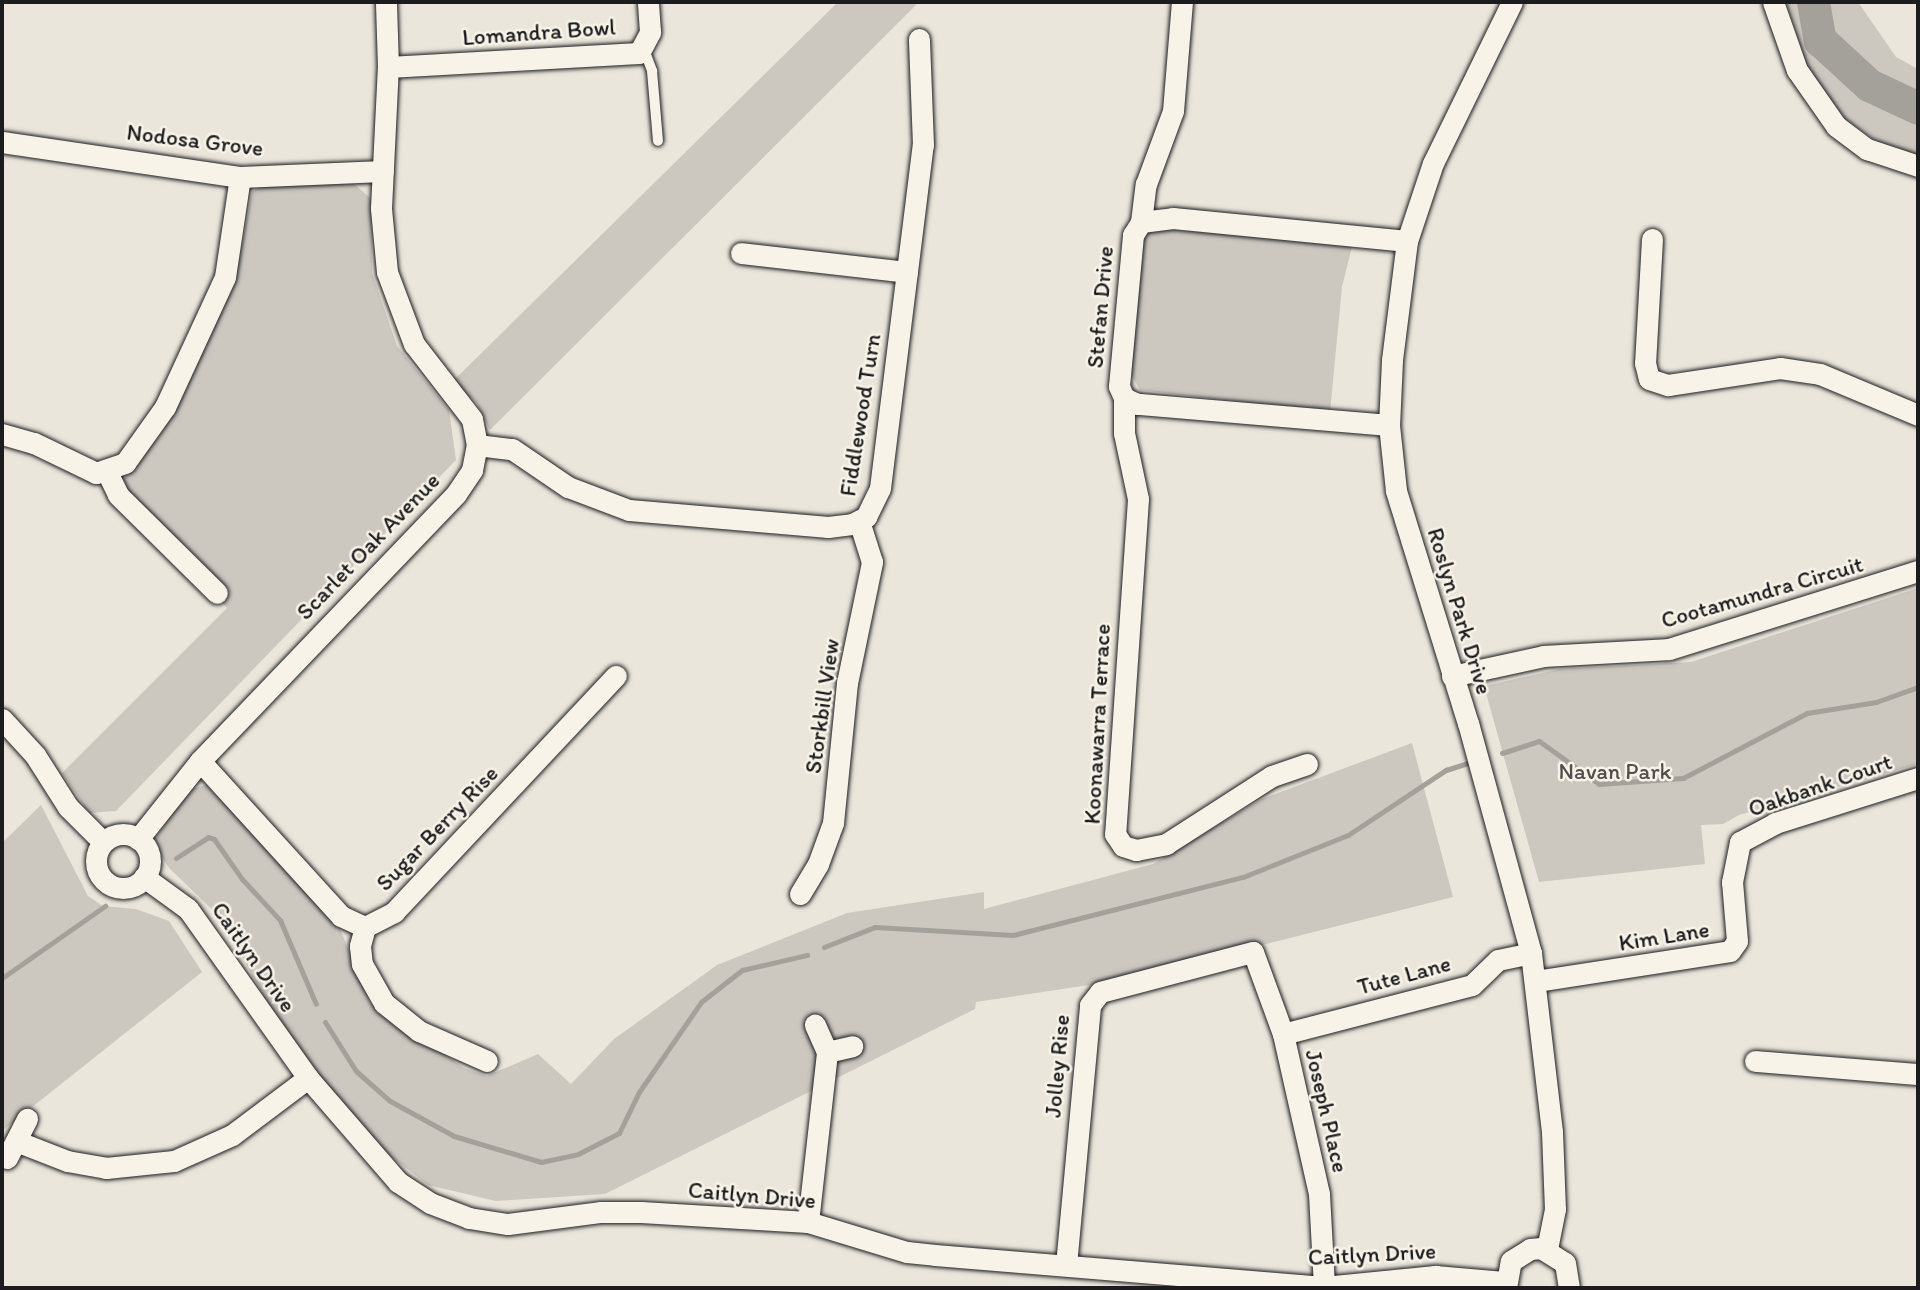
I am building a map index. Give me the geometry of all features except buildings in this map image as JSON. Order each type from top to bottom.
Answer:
[{"type":"street","points":[[386,2],[388,67],[383,171],[383,248],[395,299],[426,363],[466,408],[477,445]]},
{"type":"street","name":"Lomandra Bowl","points":[[388,67],[639,53],[650,32],[648,2]]},
{"type":"street","points":[[1141,222],[1146,184],[1172,111],[1182,2]]},
{"type":"street","name":"Roslyn Park Drive","points":[[1512,2],[1433,163],[1408,241],[1392,360],[1389,425],[1396,491],[1490,797],[1531,953],[1552,1132],[1555,1209],[1547,1249]]},
{"type":"street","points":[[1773,2],[1797,70],[1836,126],[1867,149],[1918,166]]},
{"type":"street","name":"Fiddlewood Turn","points":[[477,445],[512,449],[568,487],[629,510],[806,526],[841,527],[859,521],[878,500],[908,272],[923,145],[919,39]]},
{"type":"street","name":"Nodosa Grove","points":[[2,142],[240,177],[383,171]]},
{"type":"street","points":[[2,434],[34,443],[85,470],[107,472],[125,463],[165,407],[225,277],[240,177]]},
{"type":"street","name":"Stefan Drive","points":[[1389,425],[1137,404],[1124,398],[1119,386],[1131,249],[1133,235],[1141,222],[1173,218],[1408,241]]},
{"type":"street","points":[[1653,239],[1645,363],[1649,379],[1668,385],[1780,368],[1820,374],[1918,415]]},
{"type":"street","points":[[741,253],[908,272]]},
{"type":"street","name":"Koonawarra Terrace","points":[[1124,398],[1124,433],[1138,499],[1115,834],[1123,846],[1136,850],[1166,844],[1272,776],[1307,764]]},
{"type":"street","name":"Scarlet Oak Avenue","points":[[138,839],[200,761],[456,494],[472,470],[477,445]]},
{"type":"street","points":[[107,472],[118,495],[217,593]]},
{"type":"street","name":"Storkbill View","points":[[800,894],[818,864],[834,823],[847,683],[872,562],[859,521]]},
{"type":"street","name":"Cootamundra Circuit","points":[[1452,676],[1544,656],[1669,649],[1918,571]]},
{"type":"street","name":"Sugar Berry Rise","points":[[365,927],[394,912],[617,676]]},
{"type":"street","points":[[2,719],[35,755],[68,807],[103,842]]},
{"type":"street","points":[[200,761],[341,916],[365,927],[360,946],[362,964],[384,1003],[419,1031],[487,1060]]},
{"type":"street","name":"Oakbank Court","points":[[1740,842],[1775,823],[1918,778]]},
{"type":"street","points":[[124,834],[138,839],[149,854],[144,877],[125,888],[108,883],[96,859],[103,842],[124,834]]},
{"type":"street","name":"Kim Lane","points":[[1536,981],[1730,951],[1737,941],[1732,882],[1740,842]]},
{"type":"street","name":"Caitlyn Drive","points":[[144,877],[188,909],[308,1078],[398,1182],[430,1203],[469,1218],[508,1224],[601,1212],[641,1212],[808,1222],[907,1252],[1324,1287],[1435,1276],[1505,1285]]},
{"type":"street","name":"Joseph Place","points":[[1253,952],[1283,1034],[1319,1194],[1324,1287]]},
{"type":"street","name":"Jolley Rise","points":[[1066,1265],[1090,1005],[1100,992],[1253,952]]},
{"type":"street","name":"Tute Lane","points":[[1283,1034],[1472,985],[1498,960],[1531,953]]},
{"type":"street","points":[[808,1222],[827,1052],[816,1025]]},
{"type":"street","points":[[827,1052],[852,1046]]},
{"type":"street","points":[[1755,1061],[1918,1074]]},
{"type":"street","points":[[27,1119],[12,1149],[106,1168],[174,1161],[232,1135],[308,1078]]},
{"type":"street","points":[[1505,1285],[1511,1261],[1519,1253],[1547,1249],[1565,1263],[1569,1288],[1577,1288]]},
{"type":"lane","points":[[643,46],[652,71],[658,141]]},
{"type":"green space","points":[[838,2],[919,2],[490,430],[477,403],[453,381]]},
{"type":"green space","points":[[1786,2],[1858,2],[1896,57],[1918,69],[1918,156],[1878,142],[1846,120],[1812,80]]},
{"type":"green space","points":[[268,181],[351,181],[371,199],[372,273],[397,346],[449,410],[456,460],[116,811],[89,813],[62,773],[227,608],[123,504],[120,484],[162,432],[235,283],[252,192]]},
{"type":"green space","points":[[1156,225],[1354,239],[1342,287],[1330,412],[1140,390],[1126,365],[1139,242]]},
{"type":"green space","name":"Navan Park","points":[[1918,588],[1918,764],[1739,815],[1723,824],[1701,825],[1705,864],[1539,882],[1484,686],[1560,669],[1691,662]]},
{"type":"green space","points":[[1412,743],[1453,897],[1122,980],[976,1002],[975,1009],[605,1194],[496,1201],[428,1185],[367,1138],[285,1036],[222,919],[169,868],[153,843],[185,791],[206,785],[336,919],[370,1003],[464,1068],[487,1076],[538,1054],[571,1084],[614,1039],[717,965],[847,913],[984,892],[984,909],[1153,864],[1262,799]]},
{"type":"green space","points":[[41,805],[88,896],[103,906],[136,909],[169,921],[202,972],[2,1131],[2,843]]},
{"type":"waterway","points":[[1813,2],[1820,40],[1869,85],[1918,108]]},
{"type":"waterway","points":[[1502,753],[1539,741],[1599,784],[1683,778],[1807,713],[1876,702],[1918,687]]},
{"type":"waterway","points":[[824,947],[875,927],[1013,935],[1243,877],[1348,835],[1446,770],[1474,761]]},
{"type":"waterway","points":[[176,858],[208,837],[214,839],[242,879],[280,920],[316,1004]]},
{"type":"waterway","points":[[125,892],[133,887]]},
{"type":"waterway","points":[[2,978],[105,906]]},
{"type":"waterway","points":[[325,1022],[356,1071],[390,1101],[454,1136],[541,1162],[578,1154],[619,1133],[639,1092],[701,1002],[742,970],[807,955]]}]
